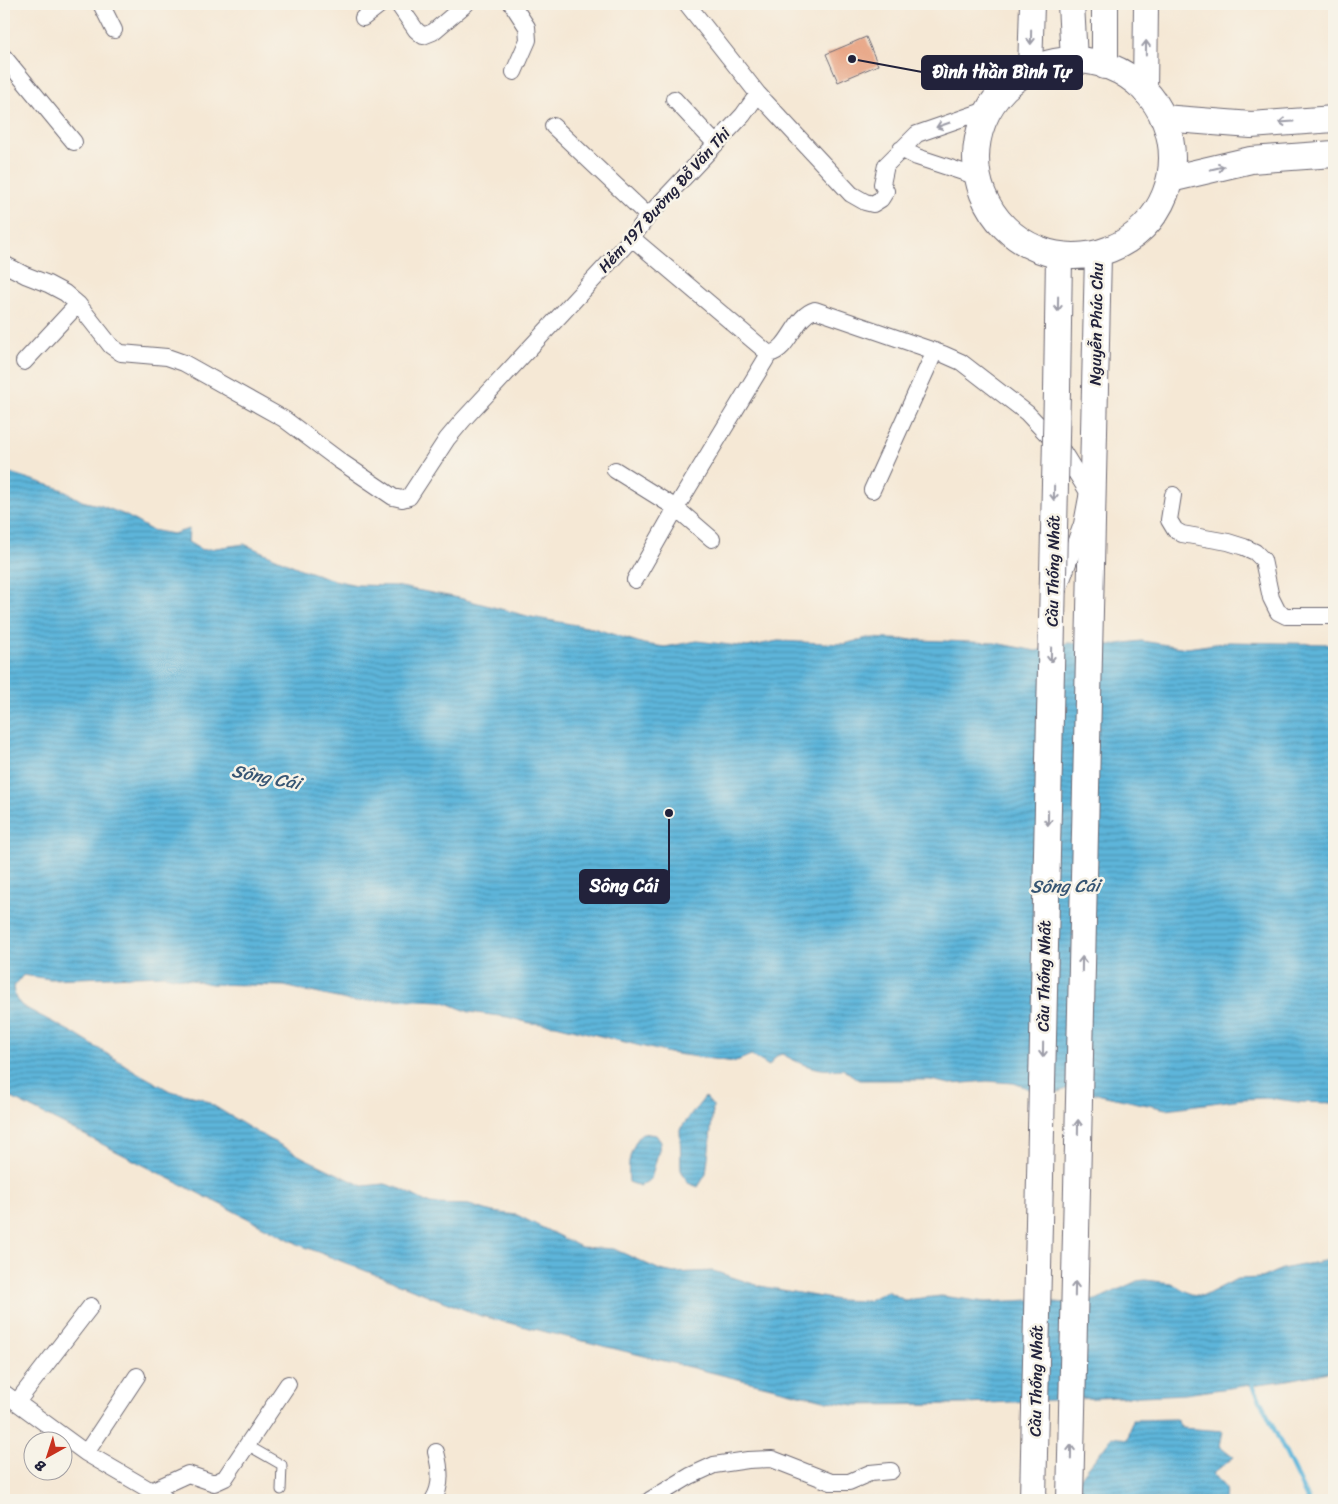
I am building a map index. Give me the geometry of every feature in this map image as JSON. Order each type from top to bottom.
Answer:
[{"type":"main road","points":[[1030,70],[1032,4]]},
{"type":"main road","points":[[1071,4],[1074,60]]},
{"type":"main road","points":[[1105,4],[1105,66]]},
{"type":"main road","points":[[1145,92],[1146,4]]},
{"type":"main road","points":[[1074,60],[1105,66],[1127,76],[1145,92],[1163,118],[1168,132],[1172,164],[1170,179],[1164,196],[1156,213],[1144,227],[1115,248],[1098,254],[1079,256],[1059,255],[1041,250],[1024,242],[1008,231],[995,217],[985,200],[976,164],[976,145],[981,126],[989,109],[1007,87],[1030,70],[1044,65],[1074,60]]},
{"type":"main road","points":[[1163,118],[1251,125],[1334,119]]},
{"type":"main road","points":[[1170,179],[1251,160],[1334,154]]},
{"type":"main road","name":"Nguyễn Phúc Chu","points":[[1070,1500],[1098,254]]},
{"type":"main road","name":"Cầu Thống Nhất","points":[[1033,1500],[1059,255]]},
{"type":"street","points":[[101,4],[114,30]]},
{"type":"street","points":[[363,18],[381,4]]},
{"type":"street","points":[[398,4],[416,30],[423,36],[433,32],[466,4]]},
{"type":"street","points":[[512,4],[527,27],[528,40],[514,72]]},
{"type":"street","points":[[696,7],[758,94],[850,194],[864,202],[873,204],[881,199],[886,191],[882,184],[886,165],[917,134],[989,109]]},
{"type":"street","points":[[4,57],[74,142]]},
{"type":"street","name":"Hẻm 197 Đường Đỗ Văn Thi","points":[[78,304],[111,346],[121,353],[166,357],[200,372],[284,419],[340,461],[393,497],[402,499],[409,496],[447,440],[490,389],[632,238],[648,216],[743,115],[758,94]]},
{"type":"street","points":[[674,99],[715,143]]},
{"type":"street","points":[[553,126],[648,216]]},
{"type":"street","points":[[901,149],[917,157],[978,177]]},
{"type":"street","points":[[632,238],[769,354]]},
{"type":"street","points":[[4,264],[24,275],[48,284],[78,304],[24,362]]},
{"type":"street","points":[[635,580],[769,354],[775,353],[804,317],[809,312],[815,310],[935,351],[961,362],[1027,413],[1062,450],[1088,492],[1082,524],[1049,618]]},
{"type":"street","points":[[872,490],[935,351]]},
{"type":"street","points":[[615,470],[676,508],[712,539]]},
{"type":"street","points":[[1173,495],[1169,520],[1175,530],[1182,534],[1228,542],[1244,547],[1255,552],[1263,560],[1271,598],[1278,612],[1286,616],[1334,616]]},
{"type":"street","points":[[17,1402],[91,1306]]},
{"type":"street","points":[[86,1452],[137,1376]]},
{"type":"street","points":[[153,1490],[188,1474],[214,1482],[225,1478],[288,1384]]},
{"type":"street","points":[[4,1392],[86,1452],[168,1500]]},
{"type":"street","points":[[433,1500],[440,1476],[436,1452]]},
{"type":"street","points":[[650,1500],[690,1476],[714,1465],[748,1460],[772,1459],[831,1482],[849,1482],[870,1473],[891,1471]]},
{"type":"lane","points":[[247,1445],[282,1465],[281,1490]]},
{"type":"water","name":"Sông Cái","points":[[4,471],[61,489],[82,501],[125,515],[151,530],[173,534],[189,529],[188,542],[202,550],[244,544],[301,569],[334,580],[357,585],[395,586],[459,598],[531,617],[593,628],[644,644],[665,647],[697,641],[747,647],[778,641],[844,644],[867,638],[995,643],[1036,651],[1067,643],[1111,645],[1141,641],[1187,648],[1229,642],[1334,644],[1334,1103],[1299,1102],[1270,1098],[1242,1099],[1166,1109],[1101,1095],[1072,1086],[1057,1093],[1035,1091],[1014,1083],[987,1081],[951,1084],[930,1080],[859,1080],[843,1069],[818,1069],[782,1054],[776,1056],[769,1066],[751,1055],[734,1062],[669,1053],[556,1025],[530,1023],[507,1017],[469,1012],[442,1001],[392,999],[355,1002],[284,986],[212,984],[164,975],[50,979],[23,975],[13,988],[16,999],[22,1006],[73,1033],[138,1073],[170,1091],[201,1098],[304,1158],[363,1186],[385,1184],[401,1189],[430,1204],[469,1205],[492,1212],[517,1215],[581,1247],[614,1249],[660,1270],[674,1273],[713,1271],[760,1286],[837,1300],[867,1301],[887,1291],[904,1300],[941,1296],[985,1302],[1031,1300],[1066,1303],[1096,1300],[1137,1281],[1145,1280],[1171,1283],[1191,1294],[1204,1296],[1237,1279],[1261,1278],[1282,1269],[1334,1259],[1334,1371],[1288,1380],[1185,1394],[967,1404],[854,1405],[828,1401],[481,1316],[300,1245],[4,1094]]},
{"type":"water","points":[[705,1097],[713,1106],[706,1174],[698,1187],[688,1183],[681,1170],[680,1129]]},
{"type":"water","points":[[642,1133],[656,1135],[661,1142],[651,1179],[640,1186],[629,1182],[628,1168],[632,1150]]},
{"type":"water","points":[[1176,1419],[1182,1428],[1223,1431],[1220,1446],[1234,1457],[1213,1473],[1226,1489],[1225,1500],[1090,1500],[1076,1483],[1112,1437],[1128,1439],[1132,1420]]},
{"type":"building","points":[[866,37],[878,65],[838,82],[826,54]]},
{"type":"waterway","points":[[1253,1385],[1308,1500]]},
{"type":"place","name":"Đình thần Bình Tự","points":[[852,59]]},
{"type":"place","name":"Sông Cái","points":[[669,813]]}]
